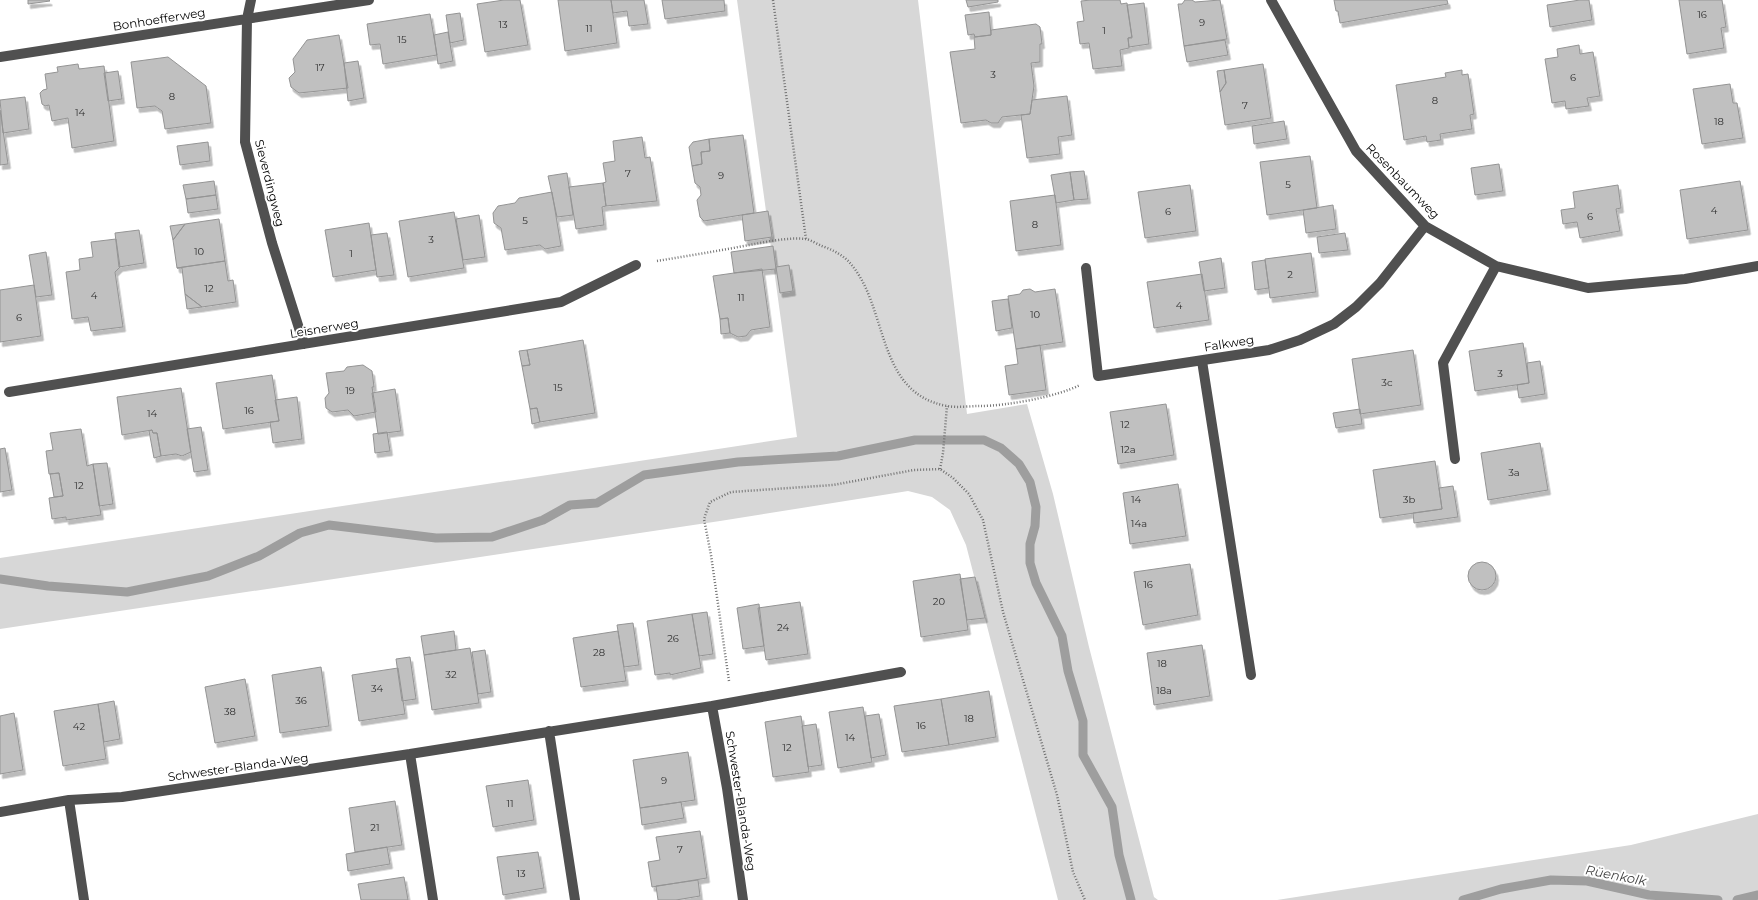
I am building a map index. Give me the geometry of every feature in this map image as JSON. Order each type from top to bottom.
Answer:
[{"type":"street","name":"Sieverdingweg","points":[[251,0],[247,19],[245,142],[272,243],[304,344]]},
{"type":"street","name":"Bonhoefferweg","points":[[0,57],[369,0]]},
{"type":"street","name":"Rosenbaumweg","points":[[1271,0],[1356,151],[1425,226],[1496,266],[1588,288],[1685,279],[1758,266]]},
{"type":"street","name":"Falkweg","points":[[1098,376],[1269,350],[1300,340],[1334,324],[1356,307],[1380,283],[1425,226]]},
{"type":"street","name":"Leisnerweg","points":[[9,392],[561,302],[636,265]]},
{"type":"street","points":[[1455,460],[1443,362],[1496,266]]},
{"type":"street","points":[[1086,268],[1098,376]]},
{"type":"street","points":[[1202,361],[1251,675]]},
{"type":"street","name":"Schwester-Blanda-Weg","points":[[0,812],[69,800],[122,797],[410,754],[712,706],[901,672]]},
{"type":"street","name":"Schwester-Blanda-Weg","points":[[712,706],[727,788],[742,900]]},
{"type":"street","points":[[549,731],[575,900]]},
{"type":"street","points":[[410,754],[433,900]]},
{"type":"street","points":[[69,800],[84,900]]},
{"type":"path","points":[[773,0],[806,239]]},
{"type":"path","points":[[636,265],[784,239],[806,239],[836,251],[850,262],[860,276],[869,296],[888,352],[900,378],[913,390],[925,398],[947,406],[997,406],[1068,391],[1098,376]]},
{"type":"path","points":[[940,469],[943,453],[947,406]]},
{"type":"path","points":[[732,702],[712,555],[704,519],[710,502],[731,492],[833,485],[914,470],[940,469],[953,478],[969,494],[983,520],[1003,612],[1057,795],[1073,872],[1085,900]]},
{"type":"shaded area","points":[[737,0],[918,0],[967,414],[1027,404],[1053,494],[1089,647],[1154,897],[1158,900],[1058,900],[966,545],[950,510],[932,497],[908,491],[720,521],[0,629],[0,558],[797,437]]},
{"type":"shaded area","points":[[1758,814],[1758,900],[1277,900],[1631,845]]},
{"type":"building","points":[[28,0],[49,0],[50,1],[28,4]]},
{"type":"building","points":[[504,0],[520,0],[528,45],[485,52],[477,4]]},
{"type":"building","points":[[558,0],[611,0],[617,43],[565,51]]},
{"type":"building","points":[[611,0],[644,0],[648,24],[629,26],[627,11],[613,13]]},
{"type":"building","points":[[662,0],[724,0],[725,11],[665,19]]},
{"type":"building","points":[[966,0],[998,0],[998,2],[968,7]]},
{"type":"building","points":[[1120,0],[1121,4],[1127,3],[1132,37],[1128,38],[1129,48],[1120,50],[1122,66],[1093,69],[1089,43],[1080,44],[1077,22],[1084,21],[1081,1]]},
{"type":"building","points":[[1185,0],[1192,0],[1195,2],[1220,0],[1227,39],[1184,46],[1178,4],[1182,4]]},
{"type":"building","points":[[1334,0],[1447,0],[1448,4],[1340,23]]},
{"type":"building","points":[[1589,0],[1592,20],[1550,27],[1547,5]]},
{"type":"building","points":[[1679,0],[1722,0],[1726,27],[1721,28],[1724,48],[1687,54]]},
{"type":"building","points":[[1144,3],[1149,44],[1129,47],[1128,38],[1132,38],[1127,5]]},
{"type":"building","points":[[989,12],[991,35],[975,37],[974,34],[968,35],[965,15]]},
{"type":"building","points":[[460,13],[464,40],[450,43],[446,15]]},
{"type":"building","points":[[430,14],[437,55],[383,64],[380,44],[370,45],[367,24]]},
{"type":"building","points":[[1036,24],[1040,27],[1042,44],[1040,44],[1040,62],[1031,63],[1034,86],[1030,114],[1002,117],[998,123],[991,123],[986,120],[961,123],[950,52],[975,49],[974,37],[991,35],[991,30]]},
{"type":"building","points":[[448,32],[453,61],[438,64],[434,35]]},
{"type":"building","points":[[339,35],[348,88],[299,93],[291,87],[289,78],[295,72],[293,59],[307,40]]},
{"type":"building","points":[[1225,40],[1228,55],[1187,62],[1184,46]]},
{"type":"building","points":[[1579,45],[1580,54],[1593,52],[1600,96],[1587,98],[1589,106],[1566,109],[1565,101],[1552,103],[1545,59],[1558,57],[1557,49]]},
{"type":"building","points":[[168,57],[206,86],[211,123],[165,129],[162,111],[155,106],[137,108],[131,62]]},
{"type":"building","points":[[358,61],[364,98],[348,101],[344,63]]},
{"type":"building","points":[[78,64],[79,69],[104,66],[114,141],[72,148],[68,118],[52,121],[49,105],[45,106],[42,104],[40,93],[47,89],[45,74],[58,72],[57,67]]},
{"type":"building","points":[[1263,64],[1271,118],[1225,125],[1220,92],[1226,83],[1224,70]]},
{"type":"building","points":[[1224,70],[1226,83],[1220,92],[1217,71]]},
{"type":"building","points":[[1462,70],[1462,75],[1468,74],[1474,114],[1470,115],[1472,129],[1440,134],[1441,140],[1427,142],[1426,136],[1404,140],[1396,85],[1446,77],[1445,73]]},
{"type":"building","points":[[118,71],[122,99],[108,101],[104,73]]},
{"type":"building","points":[[1730,84],[1733,103],[1737,103],[1743,138],[1702,144],[1693,89]]},
{"type":"building","points":[[1067,96],[1072,135],[1058,137],[1060,154],[1027,158],[1021,115],[1030,114],[1032,100]]},
{"type":"building","points":[[25,97],[29,129],[3,133],[0,100]]},
{"type":"building","points":[[0,110],[8,164],[0,165]]},
{"type":"building","points":[[1284,121],[1287,139],[1254,144],[1252,126]]},
{"type":"building","points":[[743,135],[754,213],[704,221],[700,217],[697,200],[701,195],[700,187],[695,183],[692,166],[702,164],[701,152],[710,151],[709,139]]},
{"type":"building","points":[[642,137],[645,158],[650,157],[657,201],[606,206],[603,183],[606,182],[603,163],[615,161],[613,141]]},
{"type":"building","points":[[709,139],[710,151],[701,152],[702,164],[692,166],[689,147],[693,142]]},
{"type":"building","points":[[208,142],[210,161],[180,165],[177,146]]},
{"type":"building","points":[[1310,156],[1317,208],[1267,215],[1260,162]]},
{"type":"building","points":[[1499,164],[1503,191],[1475,195],[1471,168]]},
{"type":"building","points":[[1084,171],[1088,199],[1074,200],[1070,172]]},
{"type":"building","points":[[1070,172],[1074,200],[1056,203],[1051,175]]},
{"type":"building","points":[[567,173],[573,215],[557,217],[548,176]]},
{"type":"building","points":[[214,181],[216,195],[186,199],[183,185]]},
{"type":"building","points":[[1740,181],[1748,230],[1687,239],[1680,190]]},
{"type":"building","points":[[603,183],[606,206],[602,207],[604,225],[576,229],[569,187]]},
{"type":"building","points":[[1190,185],[1196,231],[1145,238],[1138,192]]},
{"type":"building","points":[[1618,185],[1621,208],[1616,209],[1620,231],[1580,238],[1577,222],[1563,224],[1561,210],[1575,208],[1573,192]]},
{"type":"building","points":[[552,192],[561,246],[545,249],[540,245],[505,250],[501,228],[494,223],[493,213],[498,206],[515,203],[519,198]]},
{"type":"building","points":[[216,195],[218,209],[188,213],[186,199]]},
{"type":"building","points":[[1055,195],[1061,245],[1016,251],[1010,201]]},
{"type":"building","points":[[1333,205],[1336,229],[1306,233],[1303,210]]},
{"type":"building","points":[[768,211],[772,237],[745,241],[742,215]]},
{"type":"building","points":[[454,212],[464,268],[408,277],[399,221]]},
{"type":"building","points":[[479,215],[485,257],[463,260],[456,219]]},
{"type":"building","points":[[219,219],[225,261],[177,268],[173,240],[185,224]]},
{"type":"building","points":[[369,223],[376,270],[333,277],[325,230]]},
{"type":"building","points":[[185,224],[173,240],[170,226]]},
{"type":"building","points":[[139,230],[144,263],[119,267],[115,233]]},
{"type":"building","points":[[387,233],[394,275],[377,277],[371,235]]},
{"type":"building","points":[[1345,233],[1348,250],[1319,253],[1317,237]]},
{"type":"building","points":[[116,239],[120,267],[115,272],[123,327],[91,331],[88,317],[72,319],[66,272],[80,270],[79,259],[93,257],[91,242]]},
{"type":"building","points":[[773,246],[776,269],[734,273],[731,252]]},
{"type":"building","points":[[46,252],[52,295],[36,297],[29,255]]},
{"type":"building","points":[[1311,253],[1316,292],[1270,298],[1265,259]]},
{"type":"building","points":[[1221,258],[1225,288],[1204,291],[1199,262]]},
{"type":"building","points":[[1265,260],[1269,288],[1255,290],[1252,262]]},
{"type":"building","points":[[225,261],[228,281],[233,280],[236,302],[202,307],[185,294],[182,268],[177,268]]},
{"type":"building","points":[[789,265],[793,291],[780,293],[776,267]]},
{"type":"building","points":[[762,269],[770,327],[751,330],[746,336],[738,337],[730,333],[728,318],[720,319],[713,276]]},
{"type":"building","points":[[1202,274],[1209,320],[1154,328],[1147,282]]},
{"type":"building","points":[[34,285],[41,336],[0,342],[0,290]]},
{"type":"building","points":[[1030,289],[1035,292],[1055,289],[1063,342],[1016,349],[1008,296],[1020,294],[1023,290]]},
{"type":"building","points":[[185,294],[202,307],[187,309]]},
{"type":"building","points":[[1008,299],[1012,328],[996,331],[992,301]]},
{"type":"building","points":[[728,318],[730,333],[721,334],[720,319]]},
{"type":"building","points":[[583,340],[595,413],[540,422],[537,408],[530,409],[522,366],[530,365],[527,350]]},
{"type":"building","points":[[1523,343],[1529,383],[1475,391],[1469,351]]},
{"type":"building","points":[[1040,345],[1046,390],[1009,395],[1005,366],[1018,364],[1016,349]]},
{"type":"building","points":[[527,350],[530,365],[522,366],[519,351]]},
{"type":"building","points":[[1413,350],[1421,405],[1360,414],[1352,359]]},
{"type":"building","points":[[1540,361],[1545,394],[1519,398],[1517,385],[1529,383],[1527,363]]},
{"type":"building","points":[[363,365],[372,371],[374,387],[372,387],[376,412],[354,416],[348,410],[332,412],[326,408],[325,398],[329,393],[326,373],[344,371],[347,367]]},
{"type":"building","points":[[272,375],[279,421],[223,429],[216,383]]},
{"type":"building","points":[[181,388],[191,452],[182,456],[176,454],[161,456],[157,433],[153,433],[152,430],[122,435],[117,397]]},
{"type":"building","points":[[395,389],[401,431],[378,434],[372,393]]},
{"type":"building","points":[[297,397],[302,439],[273,443],[270,422],[279,421],[275,400]]},
{"type":"building","points":[[1166,404],[1174,455],[1118,464],[1110,412]]},
{"type":"building","points":[[537,408],[540,422],[532,424],[530,409]]},
{"type":"building","points":[[1360,409],[1362,424],[1336,428],[1333,413]]},
{"type":"building","points":[[201,427],[208,470],[194,472],[187,429]]},
{"type":"building","points":[[81,429],[87,466],[93,464],[101,515],[66,520],[66,517],[52,519],[49,498],[63,496],[59,473],[49,474],[46,451],[53,450],[50,433]]},
{"type":"building","points":[[152,430],[153,433],[157,433],[161,456],[154,458],[149,431]]},
{"type":"building","points":[[387,432],[390,451],[375,453],[373,434]]},
{"type":"building","points":[[1540,443],[1548,490],[1488,500],[1481,453]]},
{"type":"building","points":[[5,448],[12,490],[0,492],[0,449]]},
{"type":"building","points":[[1435,461],[1442,509],[1380,518],[1373,470]]},
{"type":"building","points":[[107,463],[113,504],[99,506],[93,464]]},
{"type":"building","points":[[59,473],[63,496],[54,497],[50,474]]},
{"type":"building","points":[[1178,484],[1186,536],[1130,544],[1123,493]]},
{"type":"building","points":[[1453,486],[1458,517],[1414,523],[1413,513],[1442,509],[1439,488]]},
{"type":"building","points":[[1482,562],[1488,563],[1492,566],[1495,570],[1495,582],[1492,586],[1488,589],[1482,590],[1476,589],[1472,586],[1469,582],[1468,576],[1469,570],[1472,566],[1476,563]]},
{"type":"building","points":[[1190,564],[1198,615],[1143,625],[1134,572]]},
{"type":"building","points":[[960,574],[968,630],[921,637],[913,581]]},
{"type":"building","points":[[975,577],[985,618],[967,620],[960,579]]},
{"type":"building","points":[[800,602],[808,654],[766,660],[758,608]]},
{"type":"building","points":[[759,604],[764,646],[743,649],[737,608]]},
{"type":"building","points":[[707,612],[713,654],[699,656],[692,614]]},
{"type":"building","points":[[692,614],[701,668],[670,675],[670,673],[655,675],[647,621]]},
{"type":"building","points":[[633,623],[639,665],[624,667],[617,625]]},
{"type":"building","points":[[454,631],[456,650],[424,655],[421,636]]},
{"type":"building","points":[[618,631],[626,681],[581,687],[573,638]]},
{"type":"building","points":[[1202,645],[1210,696],[1154,705],[1147,653]]},
{"type":"building","points":[[470,648],[479,703],[432,710],[424,655]]},
{"type":"building","points":[[485,650],[491,692],[478,694],[472,652]]},
{"type":"building","points":[[410,657],[416,699],[402,701],[396,659]]},
{"type":"building","points":[[321,667],[329,726],[280,733],[272,675]]},
{"type":"building","points":[[398,668],[405,714],[359,721],[352,675]]},
{"type":"building","points":[[245,679],[255,736],[215,743],[205,687]]},
{"type":"building","points":[[989,691],[996,737],[949,745],[941,699]]},
{"type":"building","points":[[941,699],[949,745],[902,752],[894,706]]},
{"type":"building","points":[[114,701],[120,739],[104,742],[98,704]]},
{"type":"building","points":[[98,704],[106,759],[63,766],[54,711]]},
{"type":"building","points":[[863,707],[872,762],[838,768],[829,712]]},
{"type":"building","points":[[14,713],[23,770],[0,774],[0,716]]},
{"type":"building","points":[[879,714],[886,755],[871,758],[865,716]]},
{"type":"building","points":[[801,716],[809,772],[773,777],[765,722]]},
{"type":"building","points":[[816,724],[822,765],[808,767],[802,726]]},
{"type":"building","points":[[688,752],[695,800],[640,808],[633,760]]},
{"type":"building","points":[[528,780],[534,820],[493,827],[486,786]]},
{"type":"building","points":[[395,801],[402,845],[355,852],[349,808]]},
{"type":"building","points":[[681,802],[684,818],[642,825],[640,808]]},
{"type":"building","points":[[700,831],[707,878],[652,887],[648,862],[660,860],[656,837]]},
{"type":"building","points":[[387,847],[390,864],[348,871],[346,854]]},
{"type":"building","points":[[538,852],[544,888],[503,895],[497,857]]},
{"type":"building","points":[[404,877],[408,900],[361,900],[358,884]]},
{"type":"building","points":[[698,880],[700,896],[676,900],[658,900],[656,886]]},
{"type":"waterway","points":[[0,579],[48,586],[127,592],[208,576],[259,556],[300,533],[329,525],[436,538],[492,537],[543,520],[570,505],[597,503],[644,475],[738,462],[838,456],[915,440],[984,440],[1001,448],[1019,464],[1030,482],[1036,507],[1035,526],[1030,544],[1030,563],[1036,583],[1062,636],[1068,671],[1083,721],[1083,755],[1112,807],[1119,855],[1131,900]]},
{"type":"waterway","name":"Rüenkolk","points":[[1463,900],[1501,889],[1551,880],[1587,881],[1649,895],[1718,900]]},
{"type":"waterway","name":"Rüenkolk","points":[[1737,900],[1758,895]]}]
